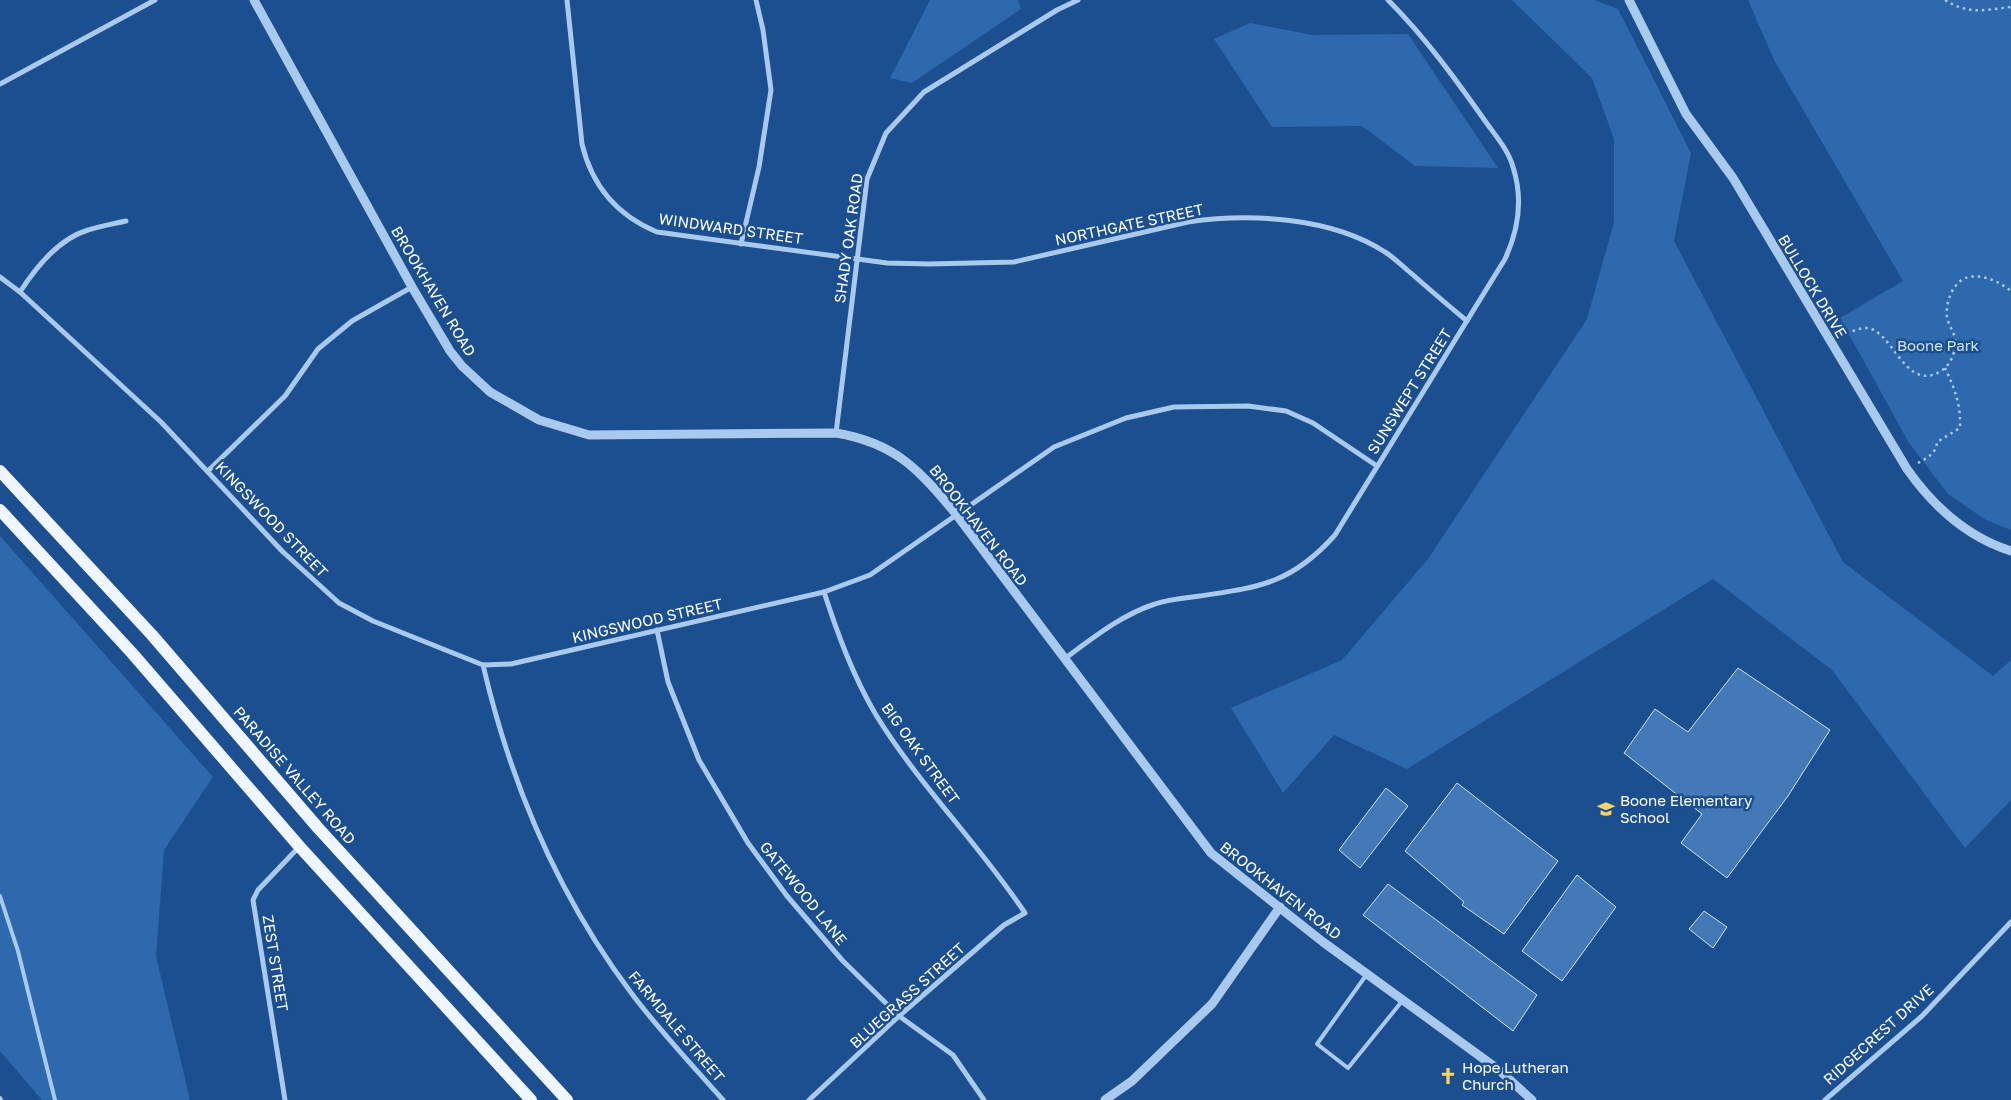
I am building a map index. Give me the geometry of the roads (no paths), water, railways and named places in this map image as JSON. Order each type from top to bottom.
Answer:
[{"type":"main road","name":"PARADISE VALLEY ROAD","points":[[0,471],[152,635],[319,829],[567,1100]]},
{"type":"main road","points":[[0,510],[132,653],[299,846],[531,1100]]},
{"type":"street","points":[[0,84],[155,0]]},
{"type":"street","name":"BROOKHAVEN ROAD","points":[[254,0],[412,287],[450,351],[476,380],[506,403],[555,427],[589,435],[836,433],[855,436],[884,447],[910,463],[924,475],[956,514],[1211,853],[1367,974],[1499,1070],[1532,1100]]},
{"type":"street","name":"WINDWARD STREET","points":[[567,0],[582,144],[586,159],[599,187],[619,210],[643,226],[657,232],[856,258]]},
{"type":"street","points":[[741,244],[759,166],[771,90],[763,30],[756,0]]},
{"type":"street","name":"SHADY OAK ROAD","points":[[836,433],[866,179],[886,133],[924,92],[1057,10],[1078,0]]},
{"type":"street","name":"SUNSWEPT STREET","points":[[1064,659],[1130,613],[1157,603],[1259,586],[1295,572],[1321,550],[1335,535],[1467,321],[1511,245],[1518,217],[1516,176],[1509,154],[1451,73],[1388,0]]},
{"type":"street","name":"BULLOCK DRIVE","points":[[1629,0],[1686,114],[1733,178],[1920,488],[1951,518],[1986,541],[2011,551]]},
{"type":"street","name":"NORTHGATE STREET","points":[[856,258],[887,263],[1014,262],[1188,222],[1214,218],[1265,217],[1315,225],[1363,241],[1386,252],[1467,321]]},
{"type":"street","points":[[20,292],[37,266],[61,245],[86,230],[126,221]]},
{"type":"street","name":"KINGSWOOD STREET","points":[[0,277],[20,292],[161,422],[282,551],[339,603],[373,621],[483,666],[511,664],[824,592],[870,575],[1054,447],[1126,418],[1174,407],[1248,406],[1286,411],[1314,423],[1377,466]]},
{"type":"street","points":[[208,471],[285,396],[318,349],[352,321],[412,287]]},
{"type":"street","name":"BIG OAK STREET","points":[[824,592],[846,657],[876,714],[903,755],[1008,888],[1024,913]]},
{"type":"street","name":"GATEWOOD LANE","points":[[657,630],[668,682],[699,760],[748,843],[796,906],[842,960],[899,1016],[953,1055],[984,1100]]},
{"type":"street","name":"FARMDALE STREET","points":[[483,666],[494,711],[520,794],[570,899],[589,932],[631,993],[658,1028],[723,1100]]},
{"type":"street","name":"ZEST STREET","points":[[285,1100],[254,900],[258,890],[299,846]]},
{"type":"street","points":[[1105,1100],[1132,1081],[1212,1004],[1280,907]]},
{"type":"street","name":"BLUEGRASS STREET","points":[[809,1100],[899,1016],[1004,925],[1024,913]]},
{"type":"street","name":"RIDGECREST DRIVE","points":[[1824,1100],[1922,1016],[2011,922]]},
{"type":"lane","points":[[0,896],[18,951],[55,1100]]},
{"type":"lane","points":[[1367,974],[1317,1044],[1348,1068],[1403,1000]]},
{"type":"place","name":"Boone Elementary School","points":[[1606,809]]},
{"type":"place","name":"Hope Lutheran Church","points":[[1448,1076]]},
{"type":"park label","name":"Boone Park","points":[[1938,345]]}]
